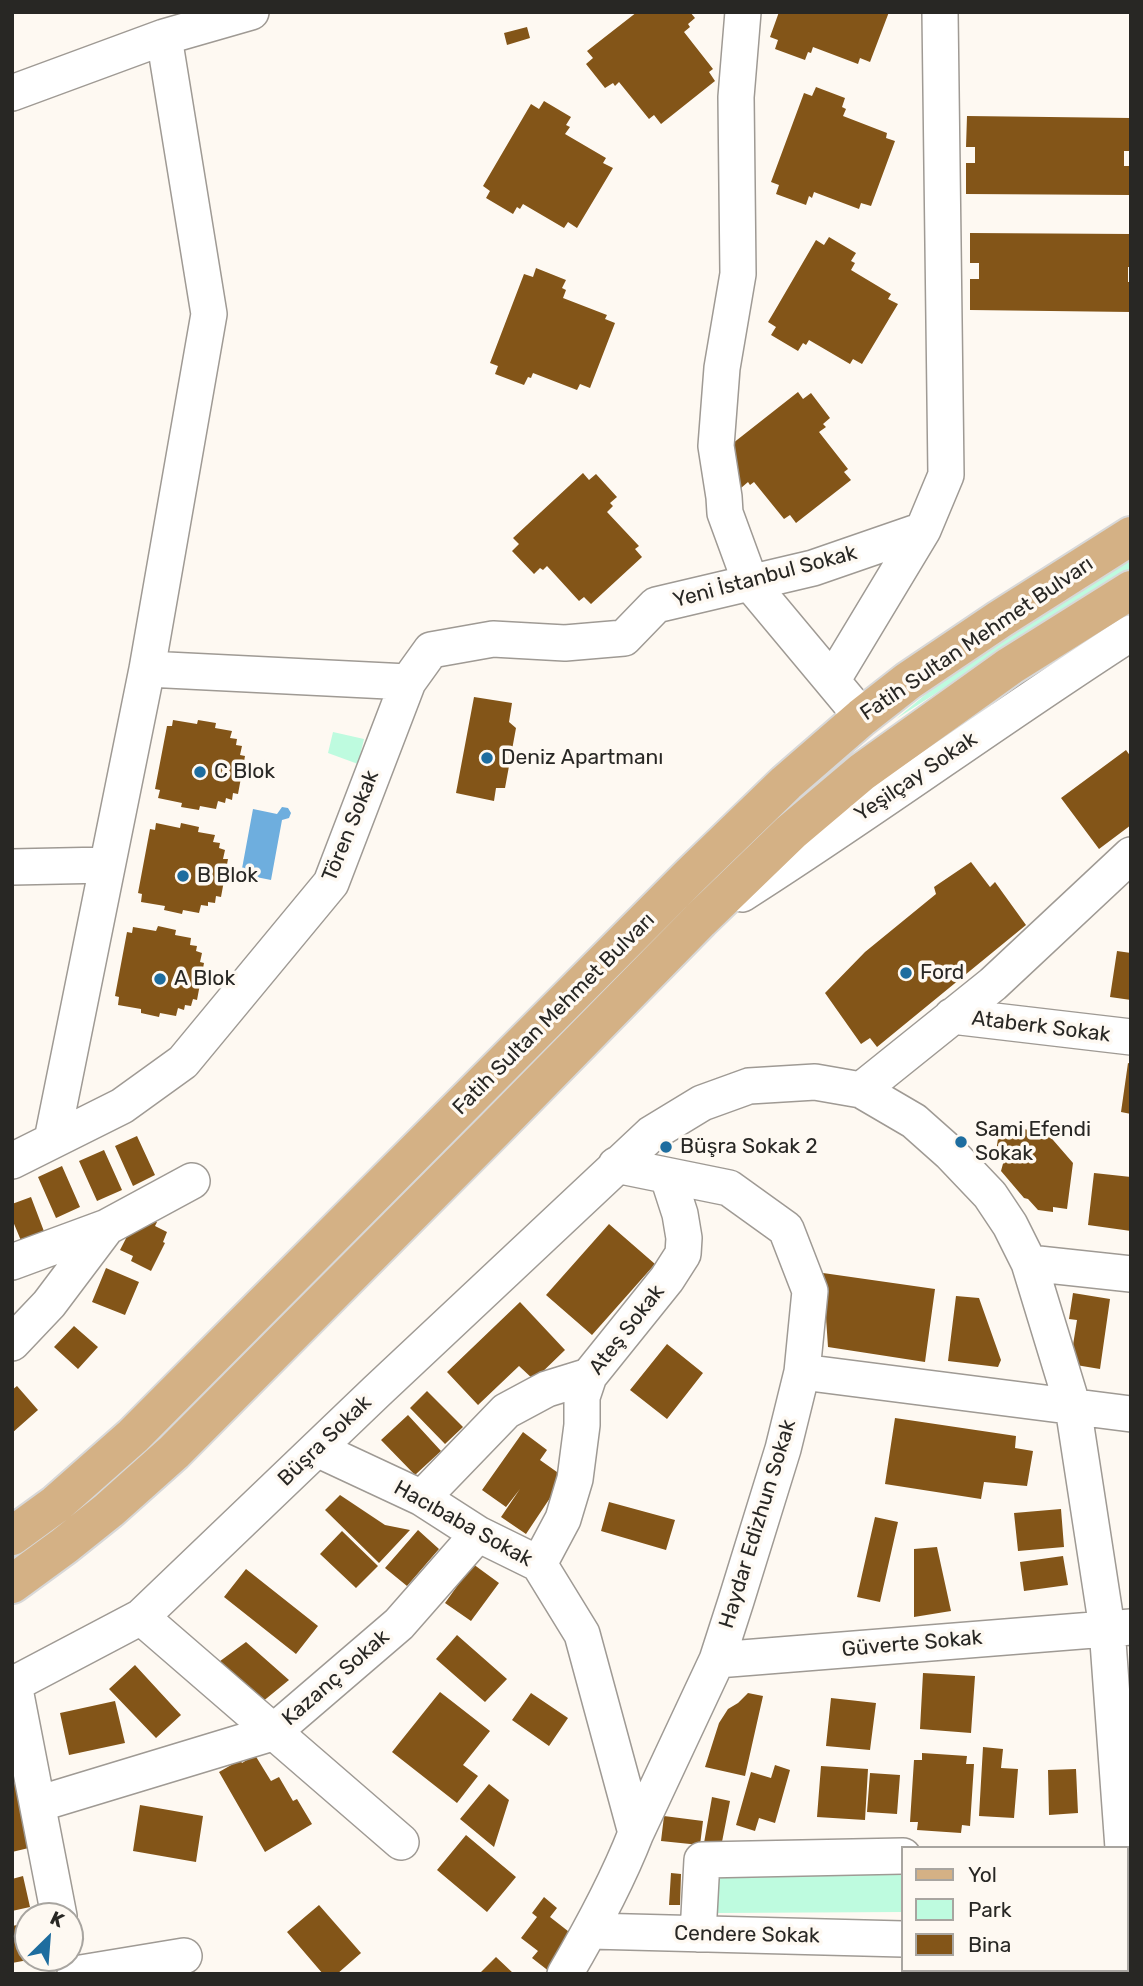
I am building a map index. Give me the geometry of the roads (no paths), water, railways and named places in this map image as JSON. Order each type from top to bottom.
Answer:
[{"type":"main road","name":"Fatih Sultan Mehmet Bulvarı","points":[[12,1536],[56,1504],[133,1436],[691,875],[786,783],[908,681],[1131,536]]},
{"type":"main road","name":"Fatih Sultan Mehmet Bulvarı","points":[[12,1584],[64,1546],[174,1452],[700,920],[791,832],[862,772],[1010,666],[1131,590]]},
{"type":"street","points":[[12,93],[164,37],[251,12]]},
{"type":"street","points":[[743,12],[736,97],[738,274],[722,368],[716,446],[725,513],[751,584],[862,717]]},
{"type":"street","points":[[832,681],[923,530],[946,475],[940,12]]},
{"type":"street","points":[[52,1140],[147,669],[209,314],[164,37]]},
{"type":"street","name":"Yeni İstanbul Sokak","points":[[408,682],[431,650],[493,639],[565,643],[624,638],[656,605],[813,568],[923,530]]},
{"type":"street","name":"Yeşilçay Sokak","points":[[700,920],[796,859],[1047,687],[1131,633]]},
{"type":"street","points":[[147,669],[408,682]]},
{"type":"street","name":"Tören Sokak","points":[[12,1161],[122,1106],[183,1062],[331,883],[408,682]]},
{"type":"street","points":[[861,1090],[993,984],[1131,855]]},
{"type":"street","points":[[12,867],[107,865]]},
{"type":"street","name":"Ataberk Sokak","points":[[952,1016],[1131,1037]]},
{"type":"street","points":[[616,1166],[650,1134],[702,1102],[749,1086],[815,1082],[861,1090],[914,1121],[950,1153],[990,1195],[1010,1225],[1028,1263],[1073,1407],[1119,1627],[1123,1846]]},
{"type":"street","name":"Haydar Edizhun Sokak","points":[[565,1974],[625,1861],[717,1660],[783,1449],[802,1372],[810,1290],[786,1229],[729,1188],[616,1166]]},
{"type":"street","name":"Büşra Sokak","points":[[13,1685],[141,1617],[616,1166]]},
{"type":"street","name":"Ateş Sokak","points":[[539,1564],[563,1519],[575,1479],[582,1425],[582,1397],[589,1376],[667,1279],[683,1254],[684,1238],[680,1214],[668,1177]]},
{"type":"street","points":[[12,1262],[107,1227],[192,1181]]},
{"type":"street","points":[[12,1343],[49,1304],[107,1227]]},
{"type":"street","points":[[1028,1263],[1131,1274]]},
{"type":"street","points":[[802,1372],[1131,1414]]},
{"type":"street","points":[[422,1498],[506,1411],[547,1389],[589,1376]]},
{"type":"street","name":"Hacıbaba Sokak","points":[[317,1450],[422,1498],[478,1534],[539,1564],[582,1634],[636,1833]]},
{"type":"street","name":"Kazanç Sokak","points":[[38,1804],[272,1733],[400,1624],[478,1534]]},
{"type":"street","points":[[141,1617],[401,1842]]},
{"type":"street","name":"Güverte Sokak","points":[[717,1660],[1119,1627]]},
{"type":"street","points":[[13,1685],[56,1902]]},
{"type":"street","points":[[698,1934],[702,1860],[902,1856]]},
{"type":"street","name":"Cendere Sokak","points":[[590,1931],[902,1939]]},
{"type":"street","points":[[73,1974],[184,1956]]},
{"type":"water","points":[[282,807],[288,808],[291,813],[289,818],[282,820],[271,880],[241,874],[253,809],[277,814]]},
{"type":"place","name":"Deniz Apartmanı","points":[[487,758]]},
{"type":"place","name":"C Blok","points":[[200,772]]},
{"type":"place","name":"B Blok","points":[[183,876]]},
{"type":"place","name":"Ford","points":[[906,973]]},
{"type":"place","name":"A Blok","points":[[160,979]]},
{"type":"place","name":"Sami Efendi Sokak","points":[[961,1142]]},
{"type":"place","name":"Büşra Sokak 2","points":[[666,1147]]}]
